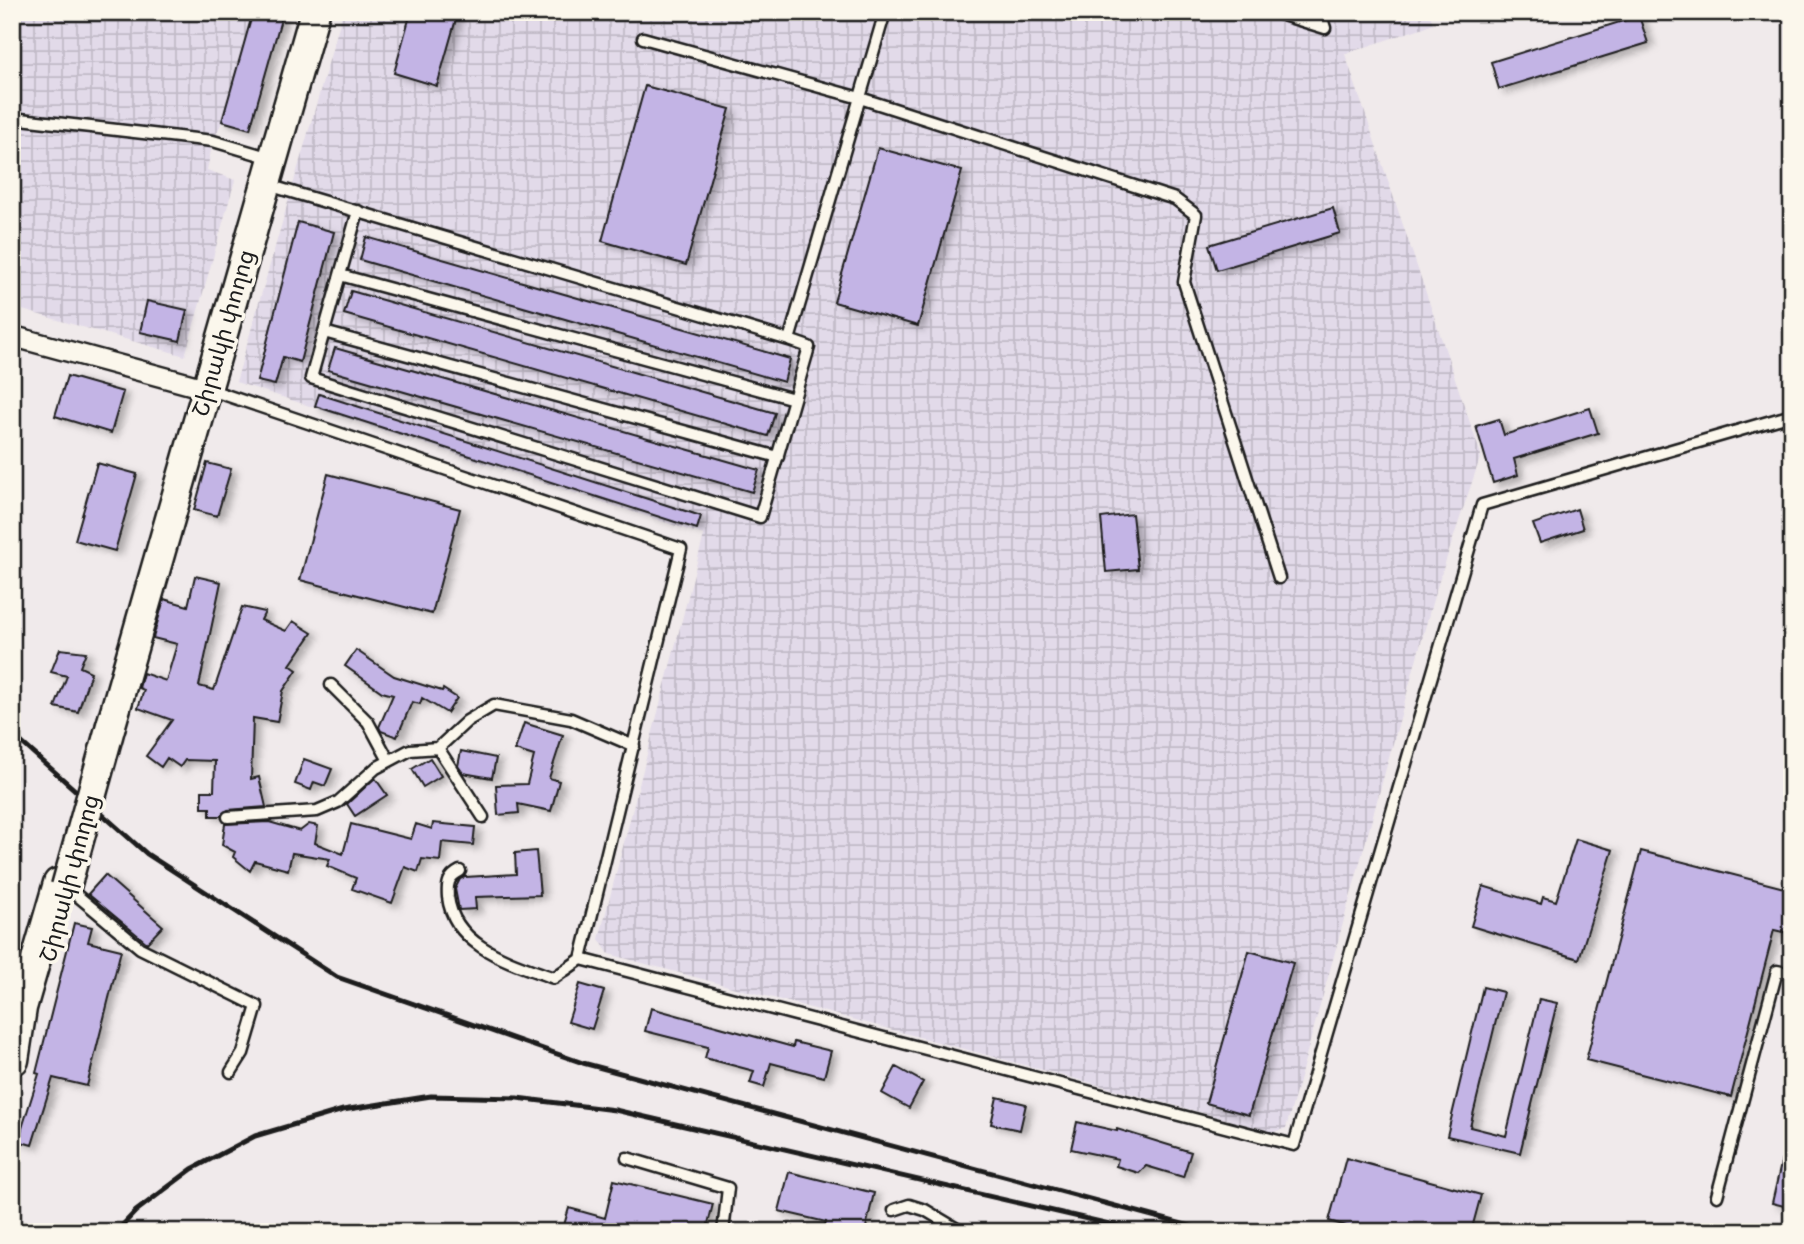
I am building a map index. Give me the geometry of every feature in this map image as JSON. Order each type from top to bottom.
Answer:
[{"type":"main road","name":"Շիրակի փողոց","points":[[13,1060],[33,1010],[52,920],[265,170],[306,12]]},
{"type":"main road","name":"Շիրակի փողոց","points":[[265,170],[315,12]]},
{"type":"street","points":[[12,336],[203,388]]},
{"type":"lane","points":[[789,340],[885,12]]},
{"type":"lane","points":[[1273,12],[1325,28],[1320,12]]},
{"type":"lane","points":[[643,38],[860,98],[1175,200],[1196,215],[1184,282],[1279,578]]},
{"type":"lane","points":[[12,118],[213,141],[265,170],[358,211],[809,347],[760,517],[311,378],[358,211]]},
{"type":"lane","points":[[340,275],[794,399]]},
{"type":"lane","points":[[324,332],[778,457]]},
{"type":"lane","points":[[203,388],[681,549],[581,959],[555,978],[494,956],[460,930],[448,901],[447,882],[460,871]]},
{"type":"lane","points":[[581,959],[1294,1145],[1482,505],[1792,415]]},
{"type":"lane","points":[[331,685],[368,722],[389,761]]},
{"type":"lane","points":[[228,817],[317,811],[338,802],[376,768],[410,750],[438,748],[467,721],[494,705],[571,719],[634,746]]},
{"type":"lane","points":[[438,748],[483,817]]},
{"type":"lane","points":[[62,885],[140,948],[257,1006],[243,1053],[231,1072]]},
{"type":"lane","points":[[1717,1196],[1777,971],[1792,974]]},
{"type":"lane","points":[[627,1158],[728,1188],[723,1232]]},
{"type":"lane","points":[[894,1210],[909,1205],[925,1210],[962,1232]]},
{"type":"shaded area","points":[[12,12],[283,12],[250,129],[222,122],[213,141],[207,170],[235,180],[185,356],[12,307]]},
{"type":"shaded area","points":[[343,12],[1429,12],[1433,24],[1345,54],[1481,455],[1434,596],[1286,1128],[1274,1132],[609,954],[599,939],[704,535],[236,382]]},
{"type":"building","points":[[253,12],[283,12],[250,129],[222,121]]},
{"type":"building","points":[[411,12],[458,12],[437,86],[394,73]]},
{"type":"building","points":[[1639,16],[1648,43],[1499,89],[1491,62]]},
{"type":"building","points":[[645,86],[730,109],[686,265],[602,241]]},
{"type":"building","points":[[878,148],[962,171],[918,326],[834,302]]},
{"type":"building","points":[[1333,208],[1340,233],[1217,270],[1209,245]]},
{"type":"building","points":[[298,222],[334,232],[300,362],[283,357],[275,385],[257,381]]},
{"type":"building","points":[[366,237],[790,359],[784,382],[360,260]]},
{"type":"building","points":[[351,291],[775,413],[768,436],[344,314]]},
{"type":"building","points":[[147,301],[187,310],[180,341],[140,332]]},
{"type":"building","points":[[335,348],[759,470],[752,492],[328,370]]},
{"type":"building","points":[[67,376],[123,392],[111,433],[55,416]]},
{"type":"building","points":[[319,394],[701,516],[697,529],[315,406]]},
{"type":"building","points":[[1590,408],[1598,433],[1514,459],[1518,475],[1493,483],[1476,426],[1499,419],[1504,435]]},
{"type":"building","points":[[97,463],[137,474],[115,551],[75,540]]},
{"type":"building","points":[[207,463],[231,469],[217,516],[194,510]]},
{"type":"building","points":[[328,474],[460,509],[432,614],[300,580]]},
{"type":"building","points":[[1577,509],[1583,529],[1540,543],[1533,524]]},
{"type":"building","points":[[1132,514],[1138,569],[1106,572],[1101,518]]},
{"type":"building","points":[[195,576],[221,582],[199,686],[214,690],[242,607],[265,612],[261,620],[286,631],[293,621],[312,633],[290,665],[297,670],[283,691],[277,722],[253,718],[251,779],[259,777],[266,807],[228,810],[221,816],[210,816],[210,808],[202,808],[202,791],[214,791],[215,761],[185,760],[180,767],[167,758],[161,767],[146,756],[172,720],[138,708],[144,690],[139,688],[143,673],[166,681],[177,644],[153,638],[164,599],[188,606]]},
{"type":"building","points":[[60,649],[86,652],[80,667],[91,672],[78,712],[55,707],[67,676],[51,672]]},
{"type":"building","points":[[356,650],[394,676],[442,691],[443,689],[457,698],[447,713],[422,698],[420,704],[412,702],[397,737],[381,731],[379,727],[393,695],[382,692],[345,666]]},
{"type":"building","points":[[524,723],[563,735],[549,778],[559,781],[551,811],[518,804],[519,813],[498,815],[496,785],[527,784],[534,756],[515,750]]},
{"type":"building","points":[[461,751],[496,758],[492,778],[463,773],[458,766]]},
{"type":"building","points":[[430,758],[441,776],[423,787],[412,769]]},
{"type":"building","points":[[304,759],[332,769],[325,786],[314,782],[311,790],[295,784]]},
{"type":"building","points":[[375,778],[387,795],[355,816],[347,804]]},
{"type":"building","points":[[269,822],[300,831],[309,824],[318,826],[315,843],[343,854],[351,824],[411,839],[416,824],[432,829],[433,823],[475,827],[473,845],[442,842],[440,861],[422,859],[418,872],[405,867],[392,903],[352,889],[356,878],[327,866],[330,859],[292,853],[288,870],[255,861],[250,871],[233,857],[235,852],[222,845],[225,824]]},
{"type":"building","points":[[1576,839],[1613,850],[1579,959],[1471,926],[1483,886],[1541,904],[1543,897],[1556,901]]},
{"type":"building","points":[[536,851],[540,895],[475,897],[476,909],[459,910],[455,889],[460,879],[516,874],[515,853]]},
{"type":"building","points":[[1641,851],[1792,890],[1792,934],[1774,930],[1731,1097],[1586,1060]]},
{"type":"building","points":[[105,875],[163,926],[147,943],[88,894]]},
{"type":"building","points":[[74,923],[92,927],[88,942],[121,950],[87,1086],[53,1078],[32,1145],[18,1141],[39,1074],[36,1073]]},
{"type":"building","points":[[1249,951],[1293,963],[1249,1115],[1206,1103]]},
{"type":"building","points":[[580,984],[604,991],[592,1029],[568,1022]]},
{"type":"building","points":[[1483,987],[1503,992],[1470,1127],[1506,1136],[1539,999],[1557,1003],[1520,1153],[1447,1136]]},
{"type":"building","points":[[651,1008],[793,1047],[794,1042],[831,1051],[824,1077],[771,1063],[764,1087],[750,1083],[754,1071],[705,1058],[708,1047],[645,1031]]},
{"type":"building","points":[[896,1067],[923,1082],[909,1108],[882,1093]]},
{"type":"building","points":[[997,1097],[1026,1104],[1020,1130],[991,1124]]},
{"type":"building","points":[[1077,1122],[1117,1129],[1191,1152],[1183,1177],[1146,1166],[1139,1173],[1116,1166],[1118,1159],[1071,1149]]},
{"type":"building","points":[[1786,1142],[1792,1143],[1792,1208],[1772,1203]]},
{"type":"building","points":[[1346,1158],[1481,1195],[1471,1232],[1368,1232],[1329,1221]]},
{"type":"building","points":[[789,1172],[874,1193],[865,1232],[823,1232],[826,1222],[779,1211]]},
{"type":"building","points":[[614,1180],[713,1204],[706,1232],[562,1232],[569,1208],[605,1218]]},
{"type":"railway","points":[[12,734],[147,854],[337,977],[583,1063],[1212,1232]]},
{"type":"railway","points":[[116,1232],[136,1211],[192,1169],[255,1136],[343,1110],[431,1096],[517,1098],[615,1110],[1144,1232]]}]
